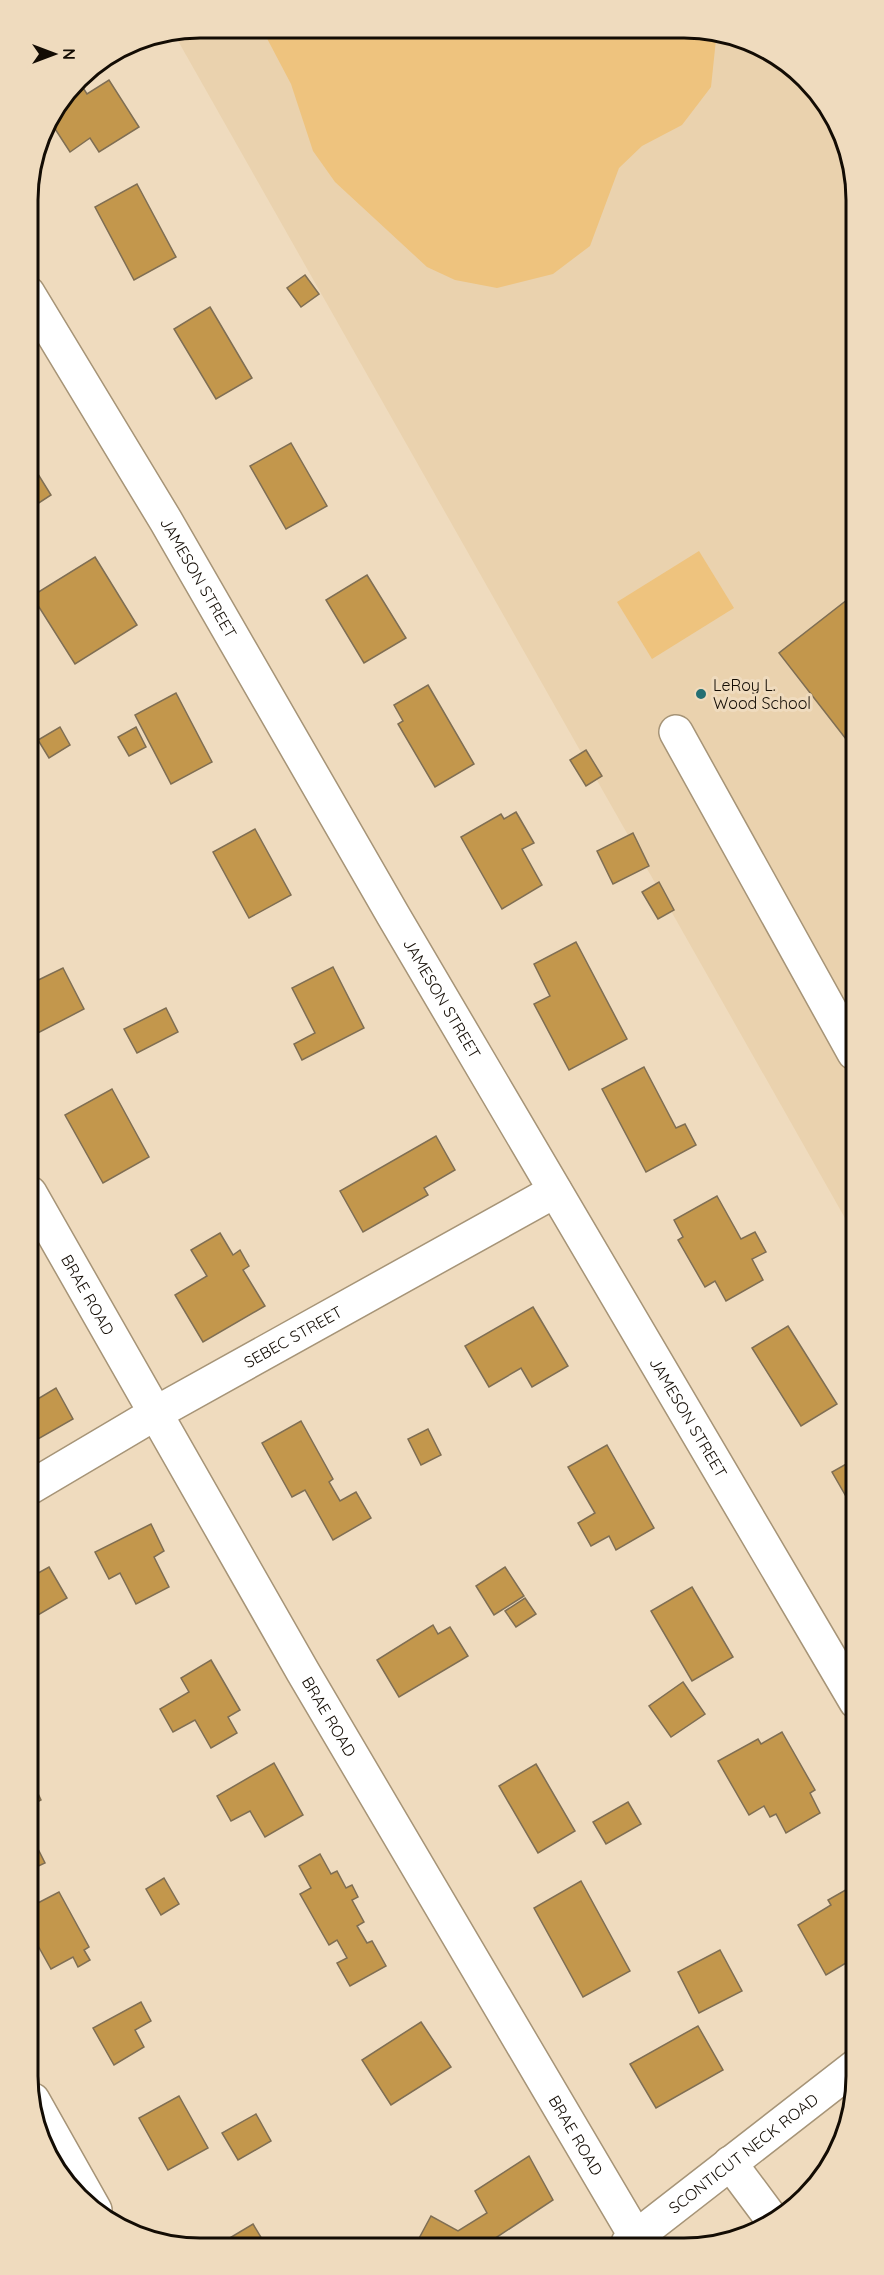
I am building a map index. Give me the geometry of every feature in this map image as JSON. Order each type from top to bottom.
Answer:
[{"type":"street","name":"JAMESON STREET","points":[[38,317],[166,521],[393,915],[846,1685]]},
{"type":"street","points":[[676,732],[846,1039]]},
{"type":"street","name":"SEBEC STREET","points":[[38,1483],[156,1413],[555,1191]]},
{"type":"street","name":"BRAE ROAD","points":[[38,1207],[303,1672],[631,2238]]},
{"type":"street","name":"SCONTICUT NECK ROAD","points":[[635,2238],[846,2073]]},
{"type":"street","points":[[43,2118],[81,2186]]},
{"type":"street","points":[[730,2163],[768,2214]]},
{"type":"shaded area","points":[[267,38],[695,38],[716,41],[711,87],[682,125],[642,146],[619,168],[590,246],[553,274],[497,288],[455,280],[427,267],[335,182],[313,151],[291,84]]},
{"type":"shaded area","name":"LeRoy L. Wood School","points":[[695,38],[737,46],[775,65],[806,93],[830,128],[841,157],[846,199],[846,1220],[177,40]]},
{"type":"shaded area","points":[[699,551],[734,608],[652,659],[617,602]]},
{"type":"building","points":[[109,80],[139,127],[99,152],[90,138],[70,152],[54,128],[65,109],[83,87],[87,94]]},
{"type":"building","points":[[137,184],[176,257],[134,280],[95,207]]},
{"type":"building","points":[[305,275],[319,294],[301,307],[287,288]]},
{"type":"building","points":[[210,307],[252,378],[216,399],[174,329]]},
{"type":"building","points":[[291,443],[327,506],[286,529],[250,466]]},
{"type":"building","points":[[38,474],[51,495],[38,503]]},
{"type":"building","points":[[95,557],[137,625],[75,664],[38,605],[38,592]]},
{"type":"building","points":[[367,575],[406,638],[364,663],[326,600]]},
{"type":"building","points":[[846,601],[846,739],[779,653]]},
{"type":"building","points":[[428,685],[474,764],[435,787],[398,724],[403,721],[394,705]]},
{"type":"building","points":[[176,693],[212,762],[171,784],[135,715]]},
{"type":"building","points":[[60,727],[70,745],[49,758],[38,740]]},
{"type":"building","points":[[136,727],[146,747],[129,756],[118,737]]},
{"type":"building","points":[[586,750],[602,776],[586,786],[570,760]]},
{"type":"building","points":[[516,812],[534,843],[522,849],[542,885],[502,909],[461,837],[501,814],[504,819]]},
{"type":"building","points":[[255,829],[291,895],[249,918],[213,852]]},
{"type":"building","points":[[633,833],[649,866],[613,884],[597,851]]},
{"type":"building","points":[[659,882],[674,910],[658,919],[642,892]]},
{"type":"building","points":[[576,942],[627,1039],[569,1070],[534,1004],[550,996],[534,964]]},
{"type":"building","points":[[333,967],[364,1028],[302,1060],[294,1044],[315,1033],[292,988]]},
{"type":"building","points":[[63,968],[84,1009],[38,1033],[38,980]]},
{"type":"building","points":[[166,1008],[178,1032],[137,1053],[124,1029]]},
{"type":"building","points":[[644,1067],[676,1128],[685,1124],[696,1145],[646,1172],[602,1089]]},
{"type":"building","points":[[112,1089],[149,1157],[103,1183],[65,1115]]},
{"type":"building","points":[[436,1136],[455,1170],[424,1188],[428,1195],[363,1232],[340,1191]]},
{"type":"building","points":[[717,1196],[741,1239],[755,1232],[766,1252],[752,1259],[763,1280],[726,1301],[715,1281],[705,1287],[678,1240],[683,1237],[674,1220]]},
{"type":"building","points":[[220,1233],[233,1255],[240,1250],[249,1266],[243,1270],[265,1306],[203,1342],[175,1295],[207,1276],[191,1250]]},
{"type":"building","points":[[533,1307],[568,1366],[532,1387],[521,1368],[489,1387],[465,1346]]},
{"type":"building","points":[[788,1326],[837,1404],[801,1426],[752,1348]]},
{"type":"building","points":[[56,1388],[73,1419],[38,1439],[38,1399]]},
{"type":"building","points":[[301,1421],[333,1479],[329,1482],[340,1501],[356,1492],[371,1518],[333,1540],[305,1490],[292,1497],[262,1443]]},
{"type":"building","points":[[428,1429],[441,1455],[421,1465],[408,1439]]},
{"type":"building","points":[[607,1445],[654,1528],[616,1550],[609,1536],[591,1546],[578,1523],[595,1513],[568,1467]]},
{"type":"building","points":[[846,1464],[846,1496],[832,1472]]},
{"type":"building","points":[[151,1524],[164,1551],[154,1557],[169,1587],[136,1604],[120,1573],[109,1579],[95,1552]]},
{"type":"building","points":[[49,1567],[67,1598],[38,1615],[38,1573]]},
{"type":"building","points":[[505,1567],[524,1596],[494,1615],[476,1586]]},
{"type":"building","points":[[692,1587],[733,1657],[692,1681],[651,1611]]},
{"type":"building","points":[[525,1598],[536,1614],[516,1627],[505,1611]]},
{"type":"building","points":[[433,1625],[438,1634],[450,1627],[468,1656],[399,1697],[377,1660]]},
{"type":"building","points":[[211,1660],[240,1710],[228,1717],[237,1733],[211,1748],[195,1720],[173,1732],[160,1709],[189,1692],[181,1678]]},
{"type":"building","points":[[683,1682],[705,1714],[671,1737],[649,1706]]},
{"type":"building","points":[[782,1732],[815,1790],[810,1793],[820,1813],[786,1833],[776,1814],[770,1817],[764,1806],[749,1815],[718,1761],[758,1739],[761,1744]]},
{"type":"building","points":[[274,1763],[303,1815],[265,1837],[250,1811],[231,1821],[217,1796]]},
{"type":"building","points":[[536,1764],[575,1831],[538,1853],[499,1786]]},
{"type":"building","points":[[628,1802],[641,1824],[606,1844],[593,1822]]},
{"type":"building","points":[[38,1849],[45,1863],[38,1866]]},
{"type":"building","points":[[320,1854],[331,1874],[337,1871],[346,1888],[352,1885],[358,1897],[352,1900],[364,1922],[357,1926],[367,1943],[372,1941],[386,1966],[350,1986],[337,1963],[347,1958],[337,1940],[329,1945],[300,1894],[311,1888],[299,1866]]},
{"type":"building","points":[[164,1878],[179,1904],[161,1915],[146,1889]]},
{"type":"building","points":[[581,1881],[630,1971],[583,1997],[534,1908]]},
{"type":"building","points":[[846,1890],[846,1963],[826,1975],[798,1925],[831,1905],[828,1900]]},
{"type":"building","points":[[59,1892],[89,1947],[84,1950],[90,1960],[78,1967],[73,1957],[51,1969],[38,1946],[38,1903]]},
{"type":"building","points":[[720,1950],[742,1991],[699,2013],[678,1972]]},
{"type":"building","points":[[141,2002],[151,2021],[135,2030],[144,2047],[114,2065],[93,2028]]},
{"type":"building","points":[[421,2022],[451,2067],[391,2105],[362,2060]]},
{"type":"building","points":[[698,2026],[723,2070],[656,2108],[630,2064]]},
{"type":"building","points":[[179,2096],[208,2148],[168,2170],[139,2118]]},
{"type":"building","points":[[256,2114],[271,2141],[238,2160],[222,2133]]},
{"type":"building","points":[[529,2156],[553,2200],[496,2238],[419,2238],[431,2216],[458,2231],[487,2213],[475,2191]]},
{"type":"building","points":[[253,2224],[261,2238],[230,2238]]},
{"type":"place","name":"LeRoy L. Wood School","points":[[701,694]]}]
